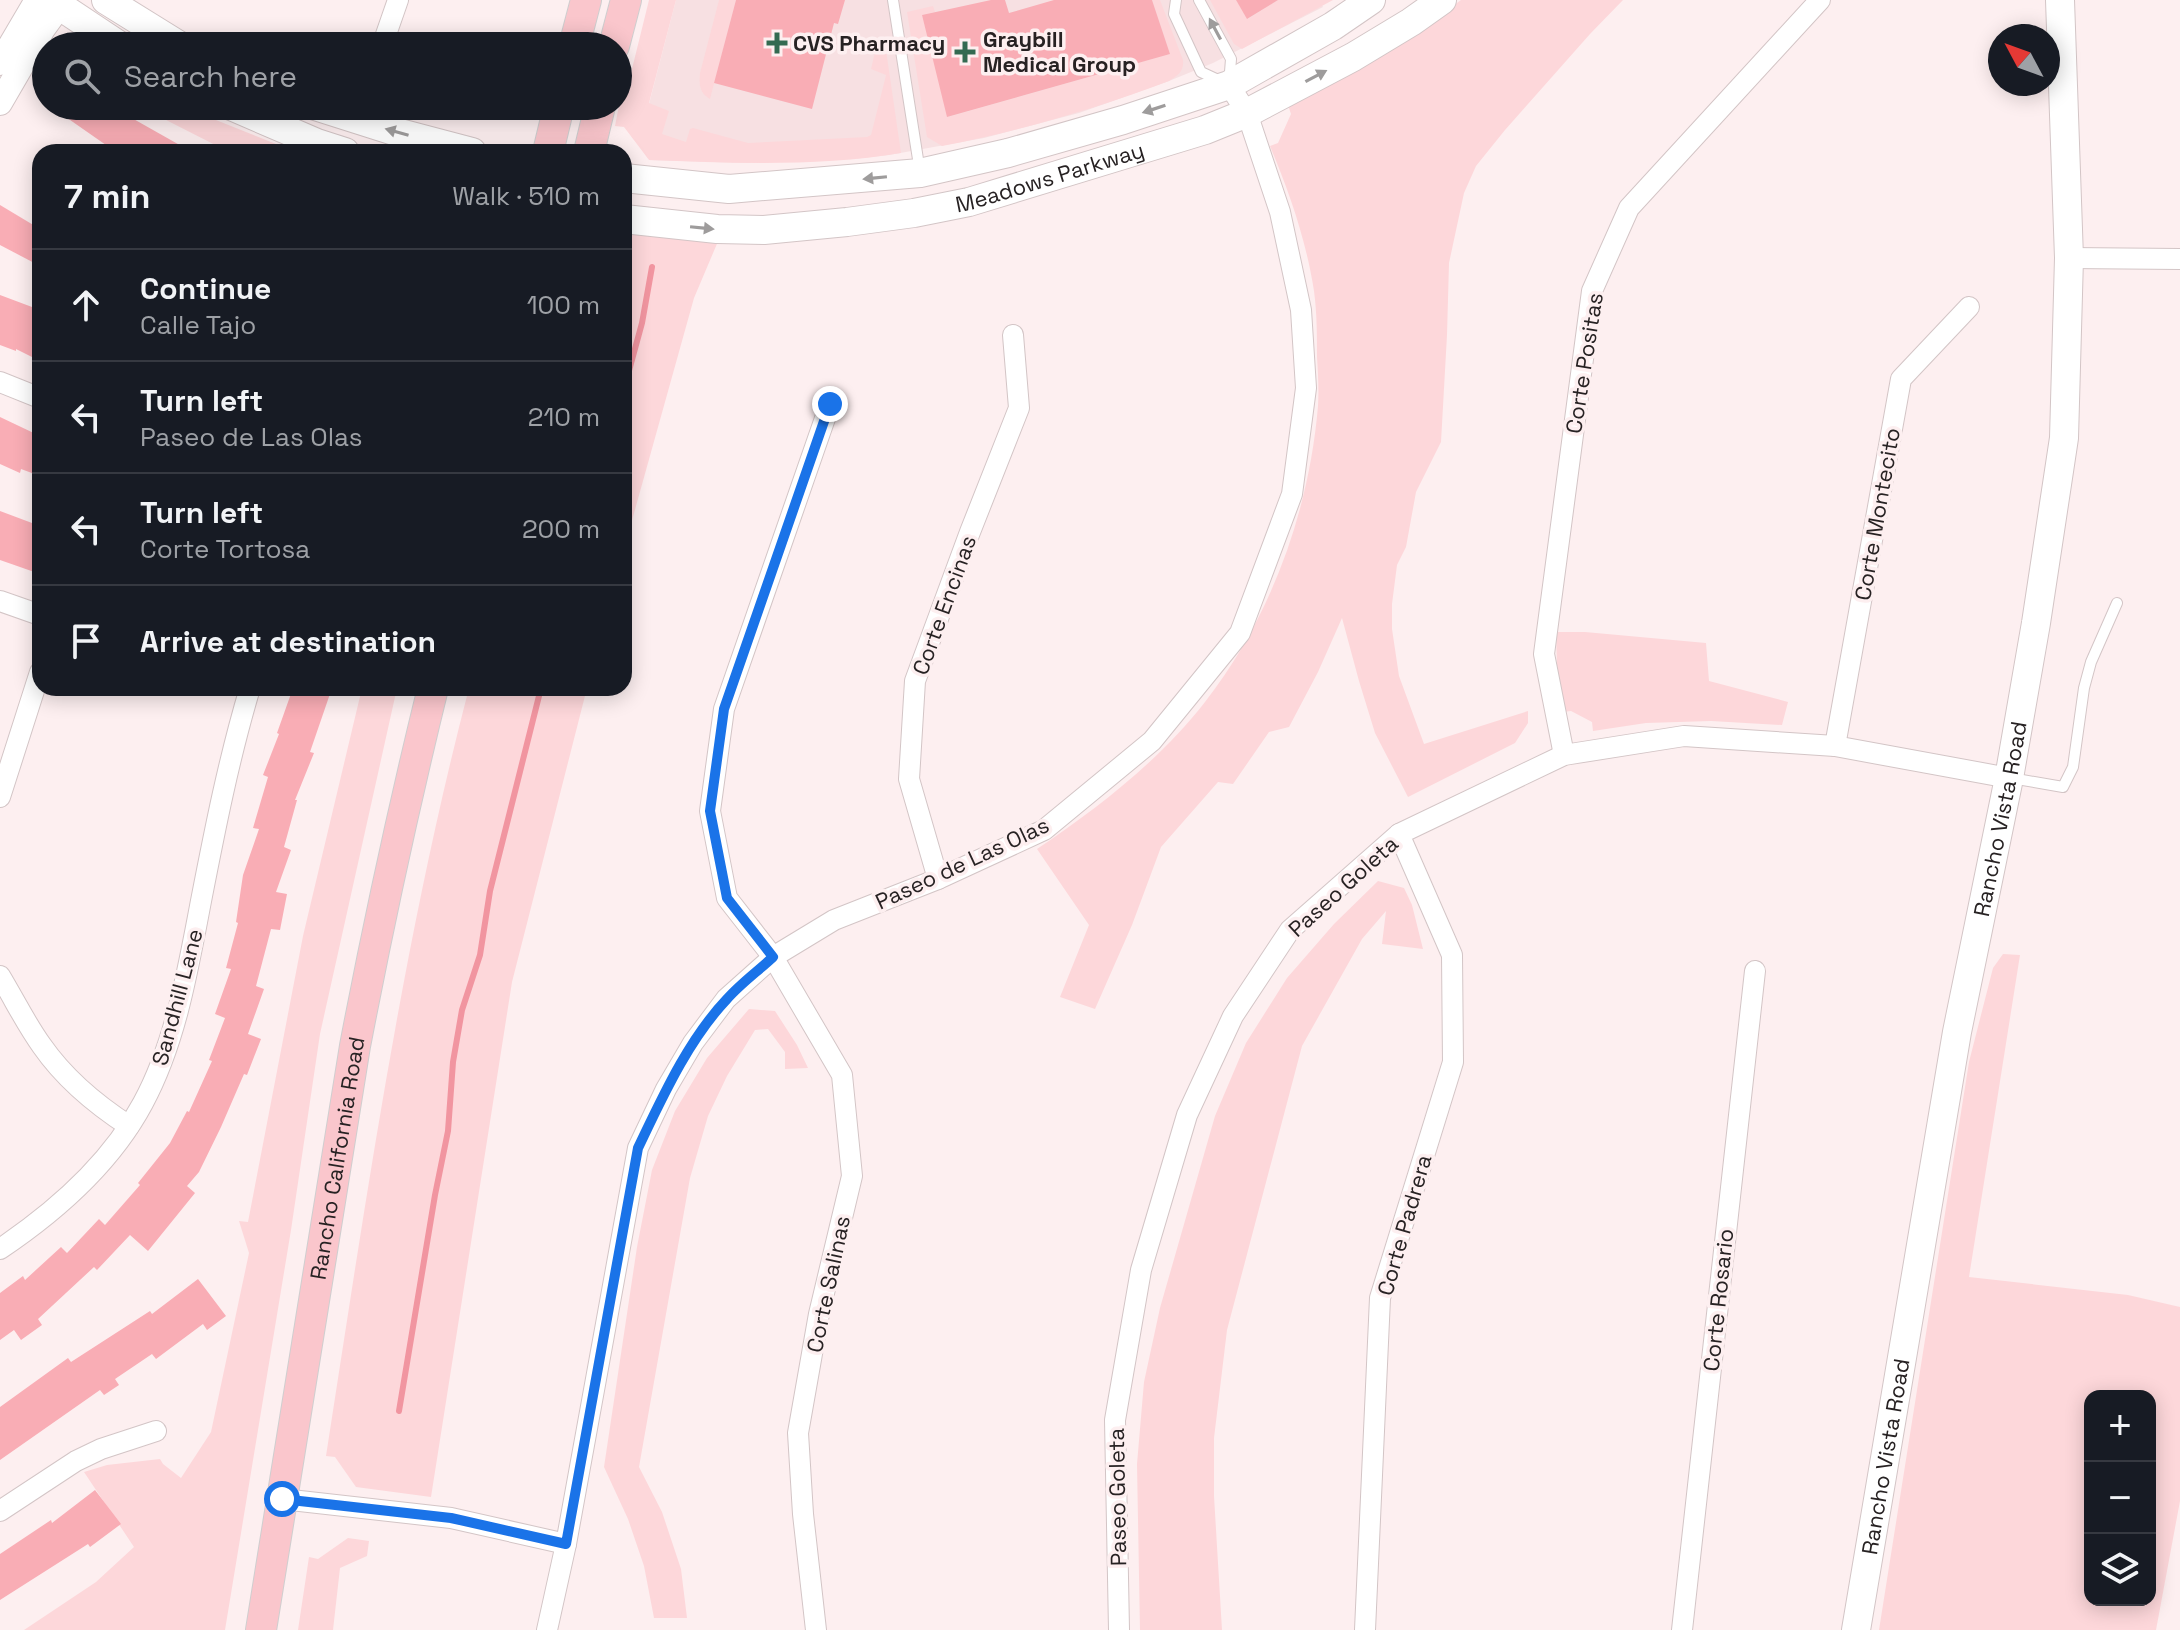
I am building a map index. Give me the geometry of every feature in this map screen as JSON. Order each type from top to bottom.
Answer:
[{"type":"main road","points":[[106,0],[157,32]]},
{"type":"main road","points":[[578,32],[586,0]]},
{"type":"main road","points":[[618,32],[626,0]]},
{"type":"main road","name":"Meadows Parkway","points":[[632,179],[729,189],[920,173],[1022,149],[1229,85],[1333,26],[1371,0]]},
{"type":"main road","name":"Meadows Parkway","points":[[632,220],[717,229],[764,230],[914,213],[969,202],[1205,130],[1247,113],[1353,57],[1442,0]]},
{"type":"main road","name":"Rancho Vista Road","points":[[1856,1630],[1957,1032],[2009,778],[2064,438],[2069,258],[2060,0]]},
{"type":"main road","points":[[53,1],[99,32]]},
{"type":"main road","points":[[264,120],[320,144]]},
{"type":"main road","points":[[379,120],[449,144]]},
{"type":"main road","points":[[550,144],[556,120]]},
{"type":"main road","points":[[591,144],[597,120]]},
{"type":"main road","name":"Rancho California Road","points":[[261,1630],[361,1016],[431,696]]},
{"type":"street","points":[[387,32],[398,0]]},
{"type":"street","name":"Corte Positas","points":[[1564,755],[1544,654],[1592,291],[1629,208],[1820,0]]},
{"type":"street","points":[[0,63],[53,1]]},
{"type":"street","points":[[41,32],[53,1]]},
{"type":"street","points":[[0,103],[32,48]]},
{"type":"street","name":"Paseo de Las Olas","points":[[547,1630],[566,1544],[638,1148],[666,1089],[693,1043],[726,999],[773,957],[834,920],[938,879],[1044,830],[1152,741],[1240,633],[1292,494],[1306,388],[1301,310],[1280,212],[1247,113],[1229,85]]},
{"type":"street","points":[[348,144],[356,120]]},
{"type":"street","points":[[2069,258],[2180,259]]},
{"type":"street","name":"Corte Montecito","points":[[1835,746],[1901,379],[1969,307]]},
{"type":"street","name":"Corte Encinas","points":[[938,879],[909,779],[915,681],[1019,408],[1013,335]]},
{"type":"street","points":[[0,382],[32,395]]},
{"type":"street","name":"Corte Salinas","points":[[816,1630],[798,1433],[819,1314],[852,1176],[842,1075],[773,957],[727,898],[710,811],[724,709],[830,404]]},
{"type":"street","points":[[0,601],[32,612]]},
{"type":"street","points":[[0,797],[32,696]]},
{"type":"street","name":"Sandhill Lane","points":[[0,1249],[36,1225],[92,1173],[129,1126],[164,1058],[187,971],[228,764],[247,696]]},
{"type":"street","name":"Paseo Goleta","points":[[1119,1630],[1115,1420],[1141,1270],[1187,1115],[1233,1016],[1290,930],[1399,834],[1564,755],[1684,736],[1835,746],[2009,778]]},
{"type":"street","name":"Corte Padrera","points":[[1365,1630],[1380,1298],[1453,1062],[1452,955],[1399,834]]},
{"type":"street","name":"Corte Rosario","points":[[1682,1630],[1755,971]]},
{"type":"street","points":[[0,976],[40,1045],[59,1068],[83,1093],[129,1126]]},
{"type":"street","points":[[0,1511],[76,1461],[101,1449],[156,1431]]},
{"type":"street","points":[[282,1499],[451,1518],[566,1544]]},
{"type":"lane","points":[[893,0],[920,173]]},
{"type":"lane","points":[[1176,0],[1174,14],[1201,72],[1229,85],[1231,59],[1199,0]]},
{"type":"lane","points":[[2009,778],[2063,787],[2073,767],[2084,688],[2091,662],[2117,603]]},
{"type":"shaded area","points":[[649,0],[676,0],[649,103],[669,111],[662,134],[686,142],[693,128],[748,143],[867,137],[871,135],[886,75],[871,69],[876,48],[882,47],[886,50],[901,153],[807,162],[649,160],[624,127],[615,126],[616,120],[632,120],[632,69]]},
{"type":"shaded area","points":[[676,0],[1319,0],[1323,7],[1213,63],[1169,81],[1079,113],[984,138],[853,159],[747,163],[649,160],[649,104]]},
{"type":"shaded area","points":[[719,0],[736,0],[710,99],[700,88],[700,73]]},
{"type":"shaded area","points":[[1152,0],[1160,0],[1183,60],[1178,75],[1169,81],[1085,110],[1000,133],[942,146],[927,137],[907,12],[933,6],[935,12],[922,15],[948,117],[1170,54]]},
{"type":"shaded area","points":[[1210,0],[1236,0],[1248,19],[1278,0],[1333,0],[1242,49],[1234,44]]},
{"type":"shaded area","points":[[1461,0],[1623,0],[1505,130],[1476,166],[1464,193],[1449,263],[1441,442],[1416,492],[1406,547],[1397,565],[1392,629],[1399,676],[1424,744],[1528,711],[1528,723],[1515,743],[1408,797],[1375,733],[1342,618],[1289,727],[1269,732],[1233,784],[1218,782],[1161,847],[1132,925],[1095,1009],[1060,997],[1089,925],[1037,849],[1127,782],[1168,744],[1205,702],[1249,635],[1267,599],[1296,524],[1306,485],[1318,406],[1315,299],[1302,235],[1270,146],[1278,143],[1291,114],[1288,105],[1418,32]]},
{"type":"shaded area","points":[[216,120],[276,144],[213,144],[168,121]]},
{"type":"shaded area","points":[[632,234],[719,239],[694,298],[632,520]]},
{"type":"shaded area","points":[[1556,632],[1706,643],[1709,681],[1788,702],[1782,725],[1711,721],[1646,723],[1593,731],[1592,722],[1571,711],[1563,712]]},
{"type":"shaded area","points":[[360,696],[395,696],[320,1034],[225,1630],[24,1630],[96,1582],[134,1547],[84,1472],[107,1465],[160,1459],[181,1478],[211,1432],[249,1253],[239,1221],[248,1222],[303,936]]},
{"type":"shaded area","points":[[467,696],[585,696],[512,982],[431,1497],[356,1487],[335,1457],[326,1456],[405,974]]},
{"type":"shaded area","points":[[1378,881],[1404,888],[1412,905],[1423,949],[1382,944],[1386,911],[1362,939],[1302,1046],[1227,1330],[1214,1438],[1214,1496],[1222,1630],[1140,1630],[1137,1464],[1144,1382],[1160,1308],[1215,1116],[1246,1043],[1287,978],[1334,924]]},
{"type":"shaded area","points":[[2003,954],[2020,955],[1969,1277],[2128,1295],[2180,1307],[2180,1501],[2156,1630],[1879,1630],[1969,1062],[1993,968]]},
{"type":"shaded area","points":[[749,1009],[775,1011],[808,1068],[785,1069],[785,1052],[768,1029],[755,1030],[727,1076],[708,1116],[690,1178],[639,1467],[662,1512],[681,1569],[687,1618],[654,1618],[644,1566],[628,1519],[604,1467],[637,1247],[652,1170],[675,1111],[707,1058]]},
{"type":"shaded area","points":[[348,1538],[369,1541],[367,1556],[340,1568],[333,1630],[298,1630],[309,1557],[318,1559]]},
{"type":"building","name":"CVS Pharmacy","points":[[736,0],[845,0],[838,24],[834,23],[812,109],[714,83]]},
{"type":"building","points":[[991,0],[1005,0],[1009,13],[1054,0],[1152,0],[1170,54],[947,117],[922,15]]},
{"type":"building","points":[[1236,0],[1278,0],[1247,19]]},
{"type":"building","points":[[70,120],[135,120],[178,144],[105,144]]},
{"type":"building","points":[[0,205],[32,224],[32,262],[0,245]]},
{"type":"building","points":[[0,295],[32,307],[32,357],[0,345]]},
{"type":"building","points":[[0,417],[32,432],[32,473],[21,469],[20,473],[0,464]]},
{"type":"building","points":[[0,511],[32,523],[32,571],[0,560]]},
{"type":"building","points":[[290,696],[329,696],[310,752],[314,753],[295,800],[284,847],[291,850],[276,892],[287,894],[280,930],[271,929],[256,986],[264,989],[248,1034],[261,1039],[247,1075],[244,1074],[199,1172],[187,1186],[195,1193],[148,1251],[130,1235],[97,1270],[94,1267],[38,1319],[42,1325],[21,1340],[14,1330],[0,1340],[0,1293],[23,1276],[25,1280],[61,1247],[67,1253],[99,1219],[105,1225],[140,1185],[138,1183],[170,1143],[189,1112],[212,1061],[209,1060],[225,1018],[215,1014],[231,969],[226,968],[238,923],[243,875],[259,829],[253,828],[268,777],[263,775]]},
{"type":"building","points":[[198,1279],[226,1316],[207,1330],[203,1324],[156,1359],[152,1354],[115,1379],[119,1385],[104,1395],[100,1390],[0,1460],[0,1407],[68,1358],[71,1362],[150,1311],[152,1314]]},
{"type":"building","points":[[95,1490],[121,1524],[90,1547],[88,1544],[0,1600],[0,1554],[51,1520],[52,1523]]},
{"type":"waterway","points":[[632,360],[652,267]]},
{"type":"waterway","points":[[399,1411],[448,1131],[453,1062],[462,1010],[480,955],[490,891],[539,696]]},
{"type":"place","name":"CVS Pharmacy","points":[[777,43]]},
{"type":"place","name":"Graybill Medical Group","points":[[965,52]]},
{"type":"route","points":[[282,1499],[451,1518],[566,1544],[638,1148],[666,1089],[693,1043],[726,999],[773,957],[727,898],[710,811],[724,709],[830,404]]}]
